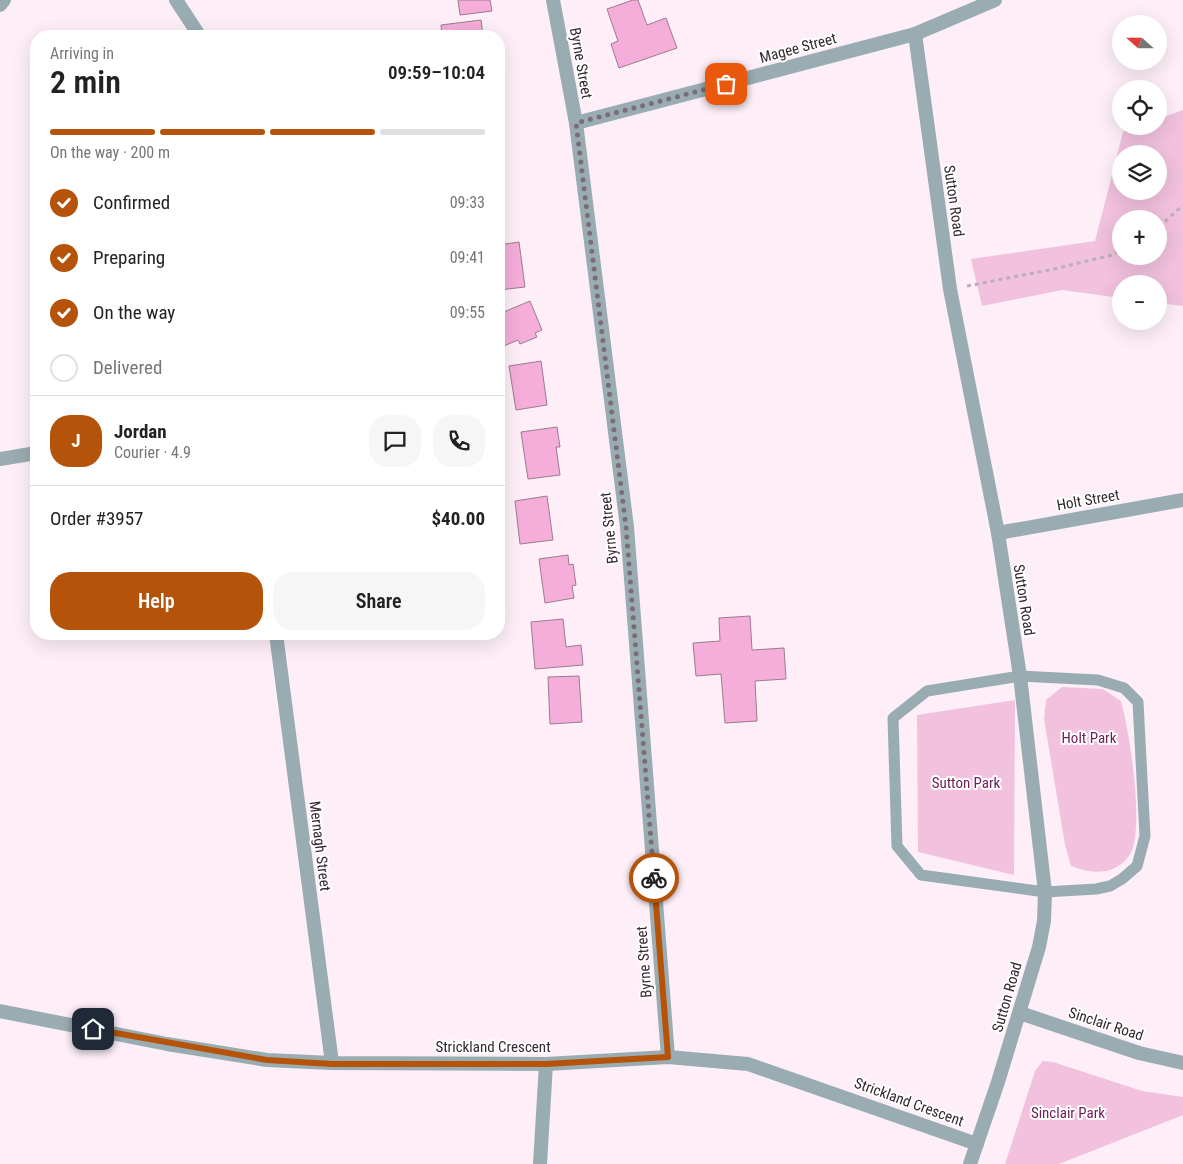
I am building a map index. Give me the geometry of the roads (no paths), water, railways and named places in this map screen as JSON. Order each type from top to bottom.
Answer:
[{"type":"street","points":[[0,4],[4,0]]},
{"type":"street","points":[[176,0],[196,30]]},
{"type":"street","name":"Byrne Street","points":[[553,0],[576,123],[626,527],[668,1057]]},
{"type":"street","name":"Magee Street","points":[[576,123],[914,34],[995,0]]},
{"type":"street","name":"Sutton Road","points":[[914,34],[950,289],[998,533],[1020,676],[1045,892],[1044,922],[1020,1013],[970,1164]]},
{"type":"street","points":[[0,459],[30,454]]},
{"type":"street","name":"Holt Street","points":[[998,533],[1183,500]]},
{"type":"street","name":"Mernagh Street","points":[[277,640],[332,1064]]},
{"type":"street","name":"Strickland Crescent","points":[[0,1011],[167,1044],[267,1060],[332,1064],[546,1064],[668,1057],[748,1064],[977,1144]]},
{"type":"street","name":"Sinclair Road","points":[[1020,1013],[1139,1053],[1183,1063]]},
{"type":"street","points":[[540,1164],[546,1064]]},
{"type":"lane","points":[[1020,676],[1098,680],[1124,688],[1138,702],[1145,836],[1137,866],[1122,879],[1110,886],[1096,889],[1045,892],[922,876],[897,846],[894,718],[927,691],[1020,676]]},
{"type":"park label","name":"Holt Park","points":[[1089,738]]},
{"type":"park label","name":"Sutton Park","points":[[966,783]]},
{"type":"park label","name":"Sinclair Park","points":[[1068,1113]]}]
